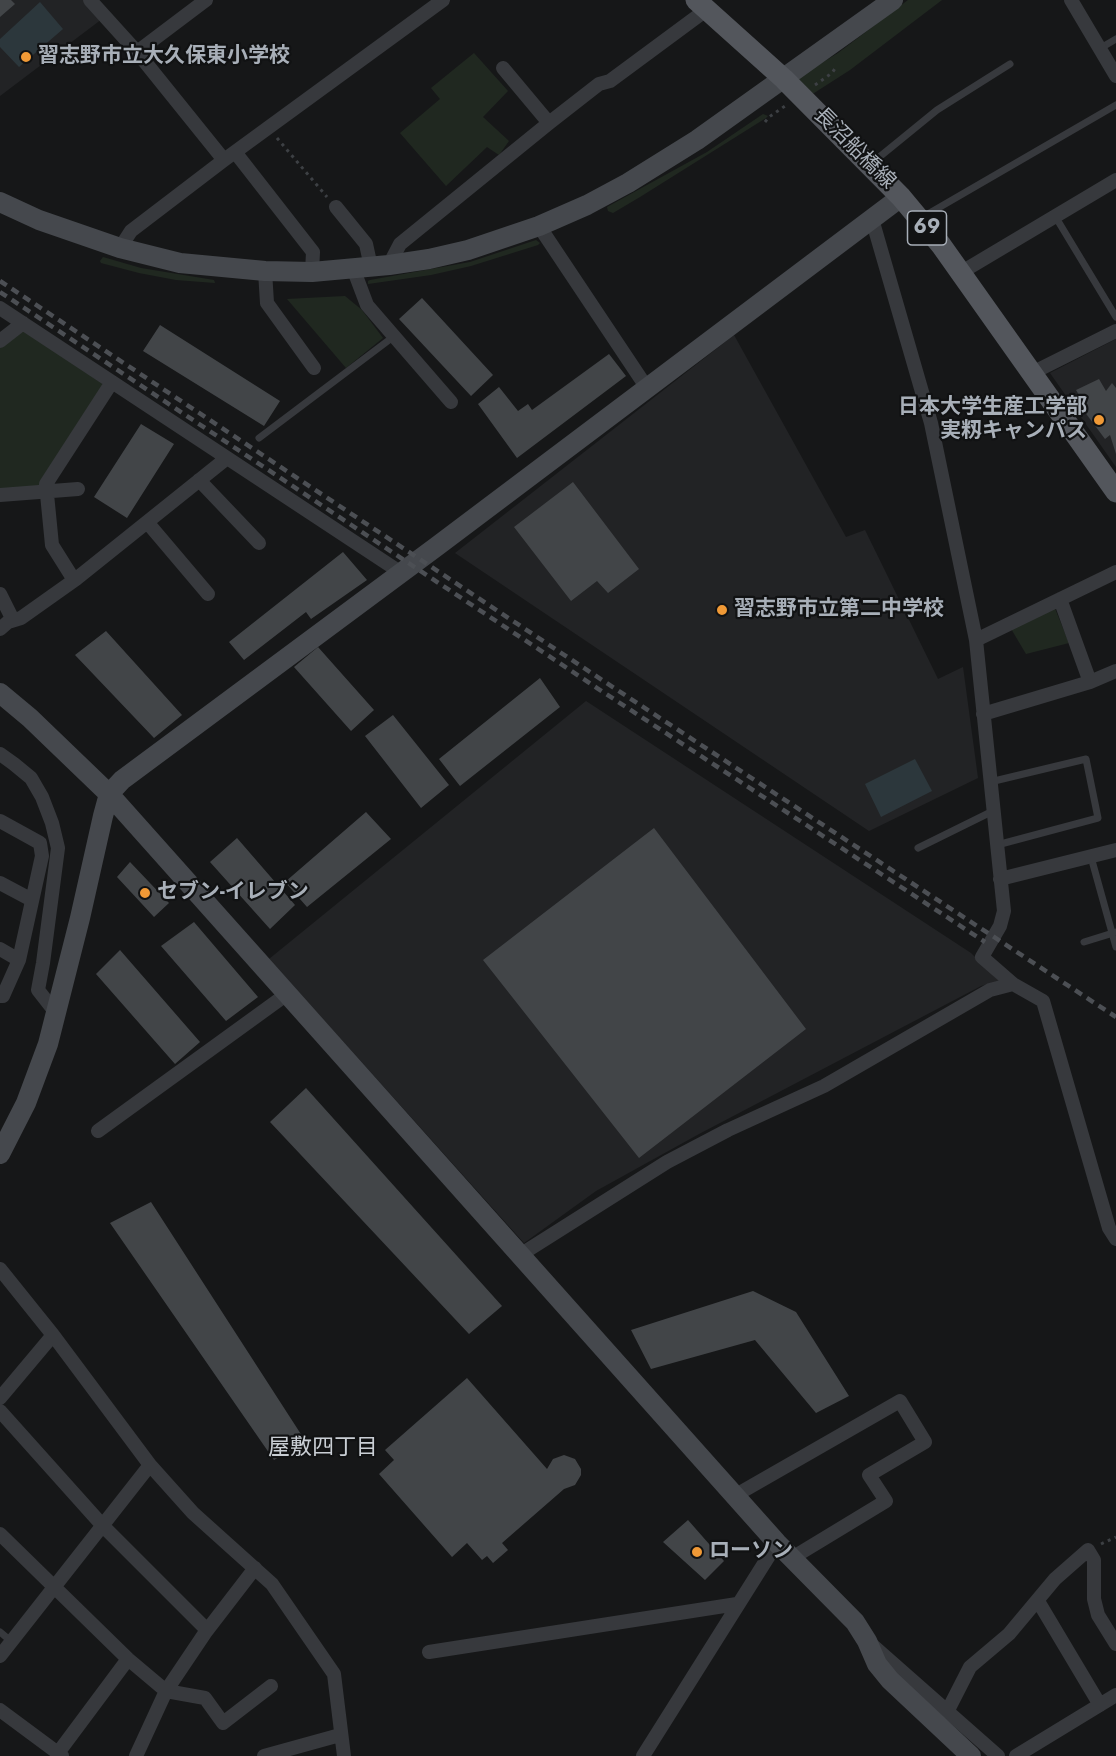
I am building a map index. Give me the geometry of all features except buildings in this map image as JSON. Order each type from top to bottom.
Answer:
[{"type":"main road","name":"長沼船橋線","points":[[701,5],[784,80],[870,164],[920,219],[1116,492]]},
{"type":"street","points":[[90,0],[313,252],[312,272]]},
{"type":"street","points":[[137,52],[206,0]]},
{"type":"street","points":[[120,249],[130,231],[443,0]]},
{"type":"street","points":[[0,202],[39,220],[120,249],[180,263],[265,271],[312,272],[429,259],[468,250],[539,226],[587,205],[628,183],[698,140],[893,0]]},
{"type":"street","points":[[1071,0],[1116,76]]},
{"type":"street","points":[[371,267],[599,84],[610,81],[701,5]]},
{"type":"street","points":[[503,68],[549,123]]},
{"type":"street","points":[[960,273],[1116,180]]},
{"type":"street","points":[[0,1155],[16,1127],[38,1076],[57,1013],[109,794],[122,780],[901,197]]},
{"type":"street","points":[[336,207],[366,244],[371,267],[367,305],[451,402]]},
{"type":"street","points":[[872,219],[931,423],[976,640],[1004,911],[1000,926],[982,957],[1013,984],[1043,1001],[1115,1236]]},
{"type":"street","points":[[539,226],[647,388]]},
{"type":"street","points":[[265,271],[267,303],[314,368]]},
{"type":"street","points":[[0,308],[400,573]]},
{"type":"street","points":[[0,341],[23,323]]},
{"type":"street","points":[[1032,373],[1116,331]]},
{"type":"street","points":[[74,580],[52,544],[46,484],[112,382]]},
{"type":"street","points":[[0,628],[21,618],[74,580],[227,458]]},
{"type":"street","points":[[199,480],[259,543]]},
{"type":"street","points":[[0,495],[78,489]]},
{"type":"street","points":[[147,522],[208,594]]},
{"type":"street","points":[[976,640],[1116,572]]},
{"type":"street","points":[[0,594],[13,620]]},
{"type":"street","points":[[1060,599],[1090,682]]},
{"type":"street","points":[[983,714],[1116,672]]},
{"type":"street","points":[[0,693],[30,718],[109,794],[777,1543],[855,1622],[867,1641],[877,1664],[890,1680],[971,1756]]},
{"type":"street","points":[[0,754],[31,778],[52,824],[58,848],[38,990],[57,1013]]},
{"type":"street","points":[[0,820],[40,843],[42,856],[19,960],[3,996],[0,996]]},
{"type":"street","points":[[1000,879],[1116,850]]},
{"type":"street","points":[[0,883],[32,900]]},
{"type":"street","points":[[0,949],[19,960]]},
{"type":"street","points":[[520,1255],[667,1162],[728,1130],[824,1086],[990,990],[1013,984]]},
{"type":"street","points":[[99,1131],[287,994]]},
{"type":"street","points":[[0,1269],[53,1335],[150,1465],[193,1513],[272,1584],[334,1674],[344,1756]]},
{"type":"street","points":[[0,1398],[53,1335]]},
{"type":"street","points":[[736,1496],[900,1401],[925,1442],[869,1475],[886,1501],[792,1558]]},
{"type":"street","points":[[0,1411],[103,1527],[207,1630]]},
{"type":"street","points":[[0,1656],[57,1587],[150,1465]]},
{"type":"street","points":[[0,1533],[128,1659],[166,1691],[205,1698],[223,1723],[271,1686]]},
{"type":"street","points":[[642,1756],[777,1543]]},
{"type":"street","points":[[947,1712],[970,1667],[1009,1634],[1055,1579],[1088,1550],[1094,1560],[1094,1599],[1098,1615],[1116,1644]]},
{"type":"street","points":[[136,1756],[166,1691],[207,1630],[255,1568]]},
{"type":"street","points":[[1038,1601],[1100,1705]]},
{"type":"street","points":[[429,1652],[737,1604]]},
{"type":"street","points":[[867,1641],[998,1756]]},
{"type":"street","points":[[0,1710],[60,1755],[128,1659]]},
{"type":"street","points":[[1016,1756],[1116,1695]]},
{"type":"street","points":[[264,1756],[278,1754],[340,1735]]},
{"type":"lane","points":[[1099,49],[1116,39]]},
{"type":"lane","points":[[870,164],[937,110],[1010,64]]},
{"type":"lane","points":[[920,219],[1116,105]]},
{"type":"lane","points":[[1055,216],[1116,317]]},
{"type":"lane","points":[[259,438],[393,337]]},
{"type":"lane","points":[[990,782],[1086,759],[1098,818],[997,845]]},
{"type":"lane","points":[[918,848],[993,812]]},
{"type":"lane","points":[[1091,857],[1114,933],[1116,947]]},
{"type":"lane","points":[[1084,942],[1114,933]]},
{"type":"lane","points":[[0,1632],[12,1642]]},
{"type":"path","points":[[810,88],[832,73],[836,67]]},
{"type":"path","points":[[765,122],[785,105]]},
{"type":"path","points":[[268,128],[336,207]]},
{"type":"shaded area","name":"習志野市立大久保東小学校","points":[[0,0],[84,0],[102,19],[0,96]]},
{"type":"shaded area","points":[[908,0],[942,0],[850,70],[811,95],[797,78],[838,53]]},
{"type":"shaded area","points":[[40,2],[63,29],[19,67],[0,47],[0,39]]},
{"type":"shaded area","points":[[474,53],[508,91],[483,117],[509,141],[499,155],[487,147],[446,186],[400,133],[440,99],[431,88]]},
{"type":"shaded area","points":[[763,114],[768,116],[640,197],[613,213],[608,211],[607,207],[707,152]]},
{"type":"shaded area","points":[[536,240],[540,243],[538,245],[471,266],[431,275],[368,284],[370,280],[470,262]]},
{"type":"shaded area","points":[[103,257],[141,268],[214,280],[215,283],[176,280],[139,273],[101,263]]},
{"type":"shaded area","points":[[345,296],[362,310],[383,338],[346,368],[287,299]]},
{"type":"shaded area","points":[[24,328],[106,386],[42,488],[0,493],[0,346]]},
{"type":"shaded area","name":"習志野市立第二中学校","points":[[734,335],[846,537],[865,530],[938,679],[963,667],[978,778],[869,831],[455,553]]},
{"type":"shaded area","name":"日本大学生産工学部 実籾キャンパス","points":[[1116,339],[1116,467],[1050,373]]},
{"type":"shaded area","points":[[1054,606],[1069,643],[1026,654],[1010,627]]},
{"type":"shaded area","points":[[586,701],[971,953],[999,981],[981,986],[699,1134],[596,1191],[524,1243],[269,959]]},
{"type":"shaded area","points":[[915,759],[932,791],[881,817],[865,784]]},
{"type":"railway","points":[[0,281],[1116,1017]]},
{"type":"railway","points":[[0,292],[985,942]]},
{"type":"place","name":"習志野市立大久保東小学校","points":[[26,57]]},
{"type":"place","name":"日本大学生産工学部 実籾キャンパス","points":[[1099,420]]},
{"type":"place","name":"習志野市立第二中学校","points":[[722,610]]},
{"type":"place","name":"セブン-イレブン","points":[[145,893]]},
{"type":"place","name":"ローソン","points":[[697,1552]]},
{"type":"district","name":"屋敷四丁目","points":[[323,1449]]}]
